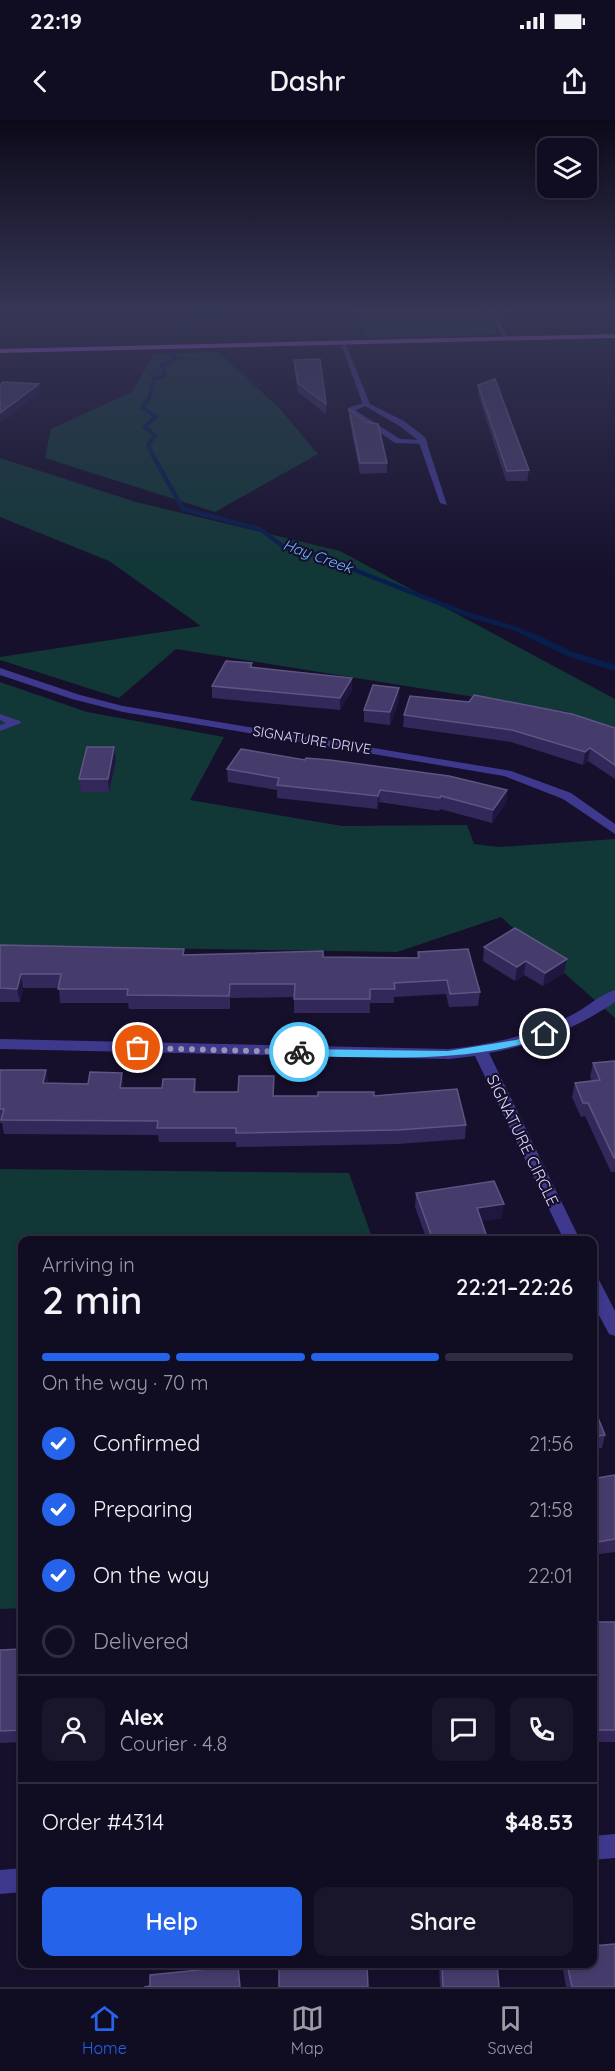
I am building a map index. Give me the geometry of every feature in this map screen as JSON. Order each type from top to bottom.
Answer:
[{"type":"street","points":[[364,397],[367,404],[401,423],[424,442],[444,503]]},
{"type":"street","name":"SIGNATURE DRIVE","points":[[0,672],[123,710],[507,773],[567,796],[615,830]]},
{"type":"street","points":[[0,1044],[413,1055],[480,1051],[517,1043],[573,1023],[615,995]]},
{"type":"street","name":"SIGNATURE CIRCLE","points":[[480,1051],[570,1236]]},
{"type":"street","points":[[597,1292],[615,1329]]},
{"type":"street","points":[[597,1848],[615,1846]]},
{"type":"street","points":[[0,1882],[18,1880]]},
{"type":"lane","points":[[367,404],[352,408],[351,411],[398,441],[424,442]]},
{"type":"lane","points":[[0,717],[16,723],[0,728]]},
{"type":"green space","points":[[121,397],[267,397],[318,454],[215,512],[45,458],[51,429]]},
{"type":"green space","points":[[0,458],[136,502],[340,551],[615,699],[615,736],[568,712],[176,649],[119,698],[0,660],[0,657],[201,626],[109,561],[0,517]]},
{"type":"green space","points":[[0,682],[87,712],[224,737],[190,800],[342,826],[467,825],[474,844],[499,847],[615,839],[615,1018],[501,917],[397,952],[0,946]]},
{"type":"green space","points":[[0,1169],[349,1173],[372,1236],[18,1236],[18,1608],[0,1609]]},
{"type":"building","points":[[0,397],[21,397],[0,413]]},
{"type":"building","points":[[317,397],[325,397],[326,404]]},
{"type":"building","points":[[482,397],[502,397],[529,470],[507,471]]},
{"type":"building","points":[[349,409],[366,422],[378,424],[387,463],[360,463]]},
{"type":"building","points":[[226,661],[252,663],[250,667],[352,678],[340,698],[212,686]]},
{"type":"building","points":[[373,685],[399,688],[390,712],[364,710]]},
{"type":"building","points":[[474,695],[572,714],[615,728],[615,765],[590,748],[585,752],[512,730],[404,715],[410,696],[469,702]]},
{"type":"building","points":[[87,747],[114,747],[108,779],[79,779]]},
{"type":"building","points":[[241,749],[305,760],[306,758],[330,760],[449,776],[507,790],[493,810],[441,796],[440,798],[380,790],[378,796],[277,785],[279,778],[227,769]]},
{"type":"building","points":[[515,928],[567,959],[545,973],[526,961],[517,967],[484,947]]},
{"type":"building","points":[[0,945],[184,949],[183,955],[323,951],[323,957],[419,958],[418,952],[468,949],[480,992],[450,994],[447,980],[394,983],[395,989],[370,989],[370,999],[294,999],[295,984],[230,984],[229,996],[127,995],[128,989],[58,989],[61,974],[21,974],[17,989],[0,988]]},
{"type":"building","points":[[615,1061],[614,1158],[588,1103],[583,1103],[575,1083],[600,1080],[593,1063]]},
{"type":"building","points":[[0,1070],[46,1070],[43,1083],[88,1084],[90,1072],[122,1073],[120,1088],[162,1088],[163,1079],[195,1079],[194,1092],[238,1092],[239,1076],[274,1076],[273,1096],[318,1096],[318,1092],[374,1092],[374,1096],[457,1089],[466,1125],[398,1130],[236,1133],[236,1128],[157,1128],[158,1121],[1,1120],[4,1109],[0,1109]]},
{"type":"building","points":[[494,1181],[504,1204],[477,1208],[487,1236],[432,1236],[416,1193]]},
{"type":"building","points":[[597,1415],[605,1435],[597,1436]]},
{"type":"building","points":[[615,1475],[615,1539],[597,1542],[597,1478]]},
{"type":"building","points":[[597,1622],[615,1622],[615,1730],[597,1730]]},
{"type":"building","points":[[18,1649],[18,1730],[0,1731],[0,1650]]},
{"type":"building","points":[[615,1944],[615,1987],[572,1987],[568,1968],[597,1968],[597,1946]]},
{"type":"building","points":[[238,1968],[240,1987],[144,1987],[150,1986],[150,1975]]},
{"type":"building","points":[[279,1968],[367,1968],[368,1987],[279,1987]]},
{"type":"building","points":[[442,1968],[497,1968],[499,1987],[443,1987]]},
{"type":"waterway","name":"Hay Creek","points":[[149,397],[142,407],[156,417],[144,427],[155,435],[148,445],[153,455]]},
{"type":"waterway","name":"Hay Creek","points":[[152,454],[183,509],[260,529],[284,547],[314,554],[469,615],[514,628],[533,637]]},
{"type":"waterway","name":"Hay Creek","points":[[530,635],[570,654],[615,668]]},
{"type":"way so far","points":[[138,1048],[299,1052]]},
{"type":"route","points":[[299,1052],[448,1054],[480,1051],[545,1034]]}]
